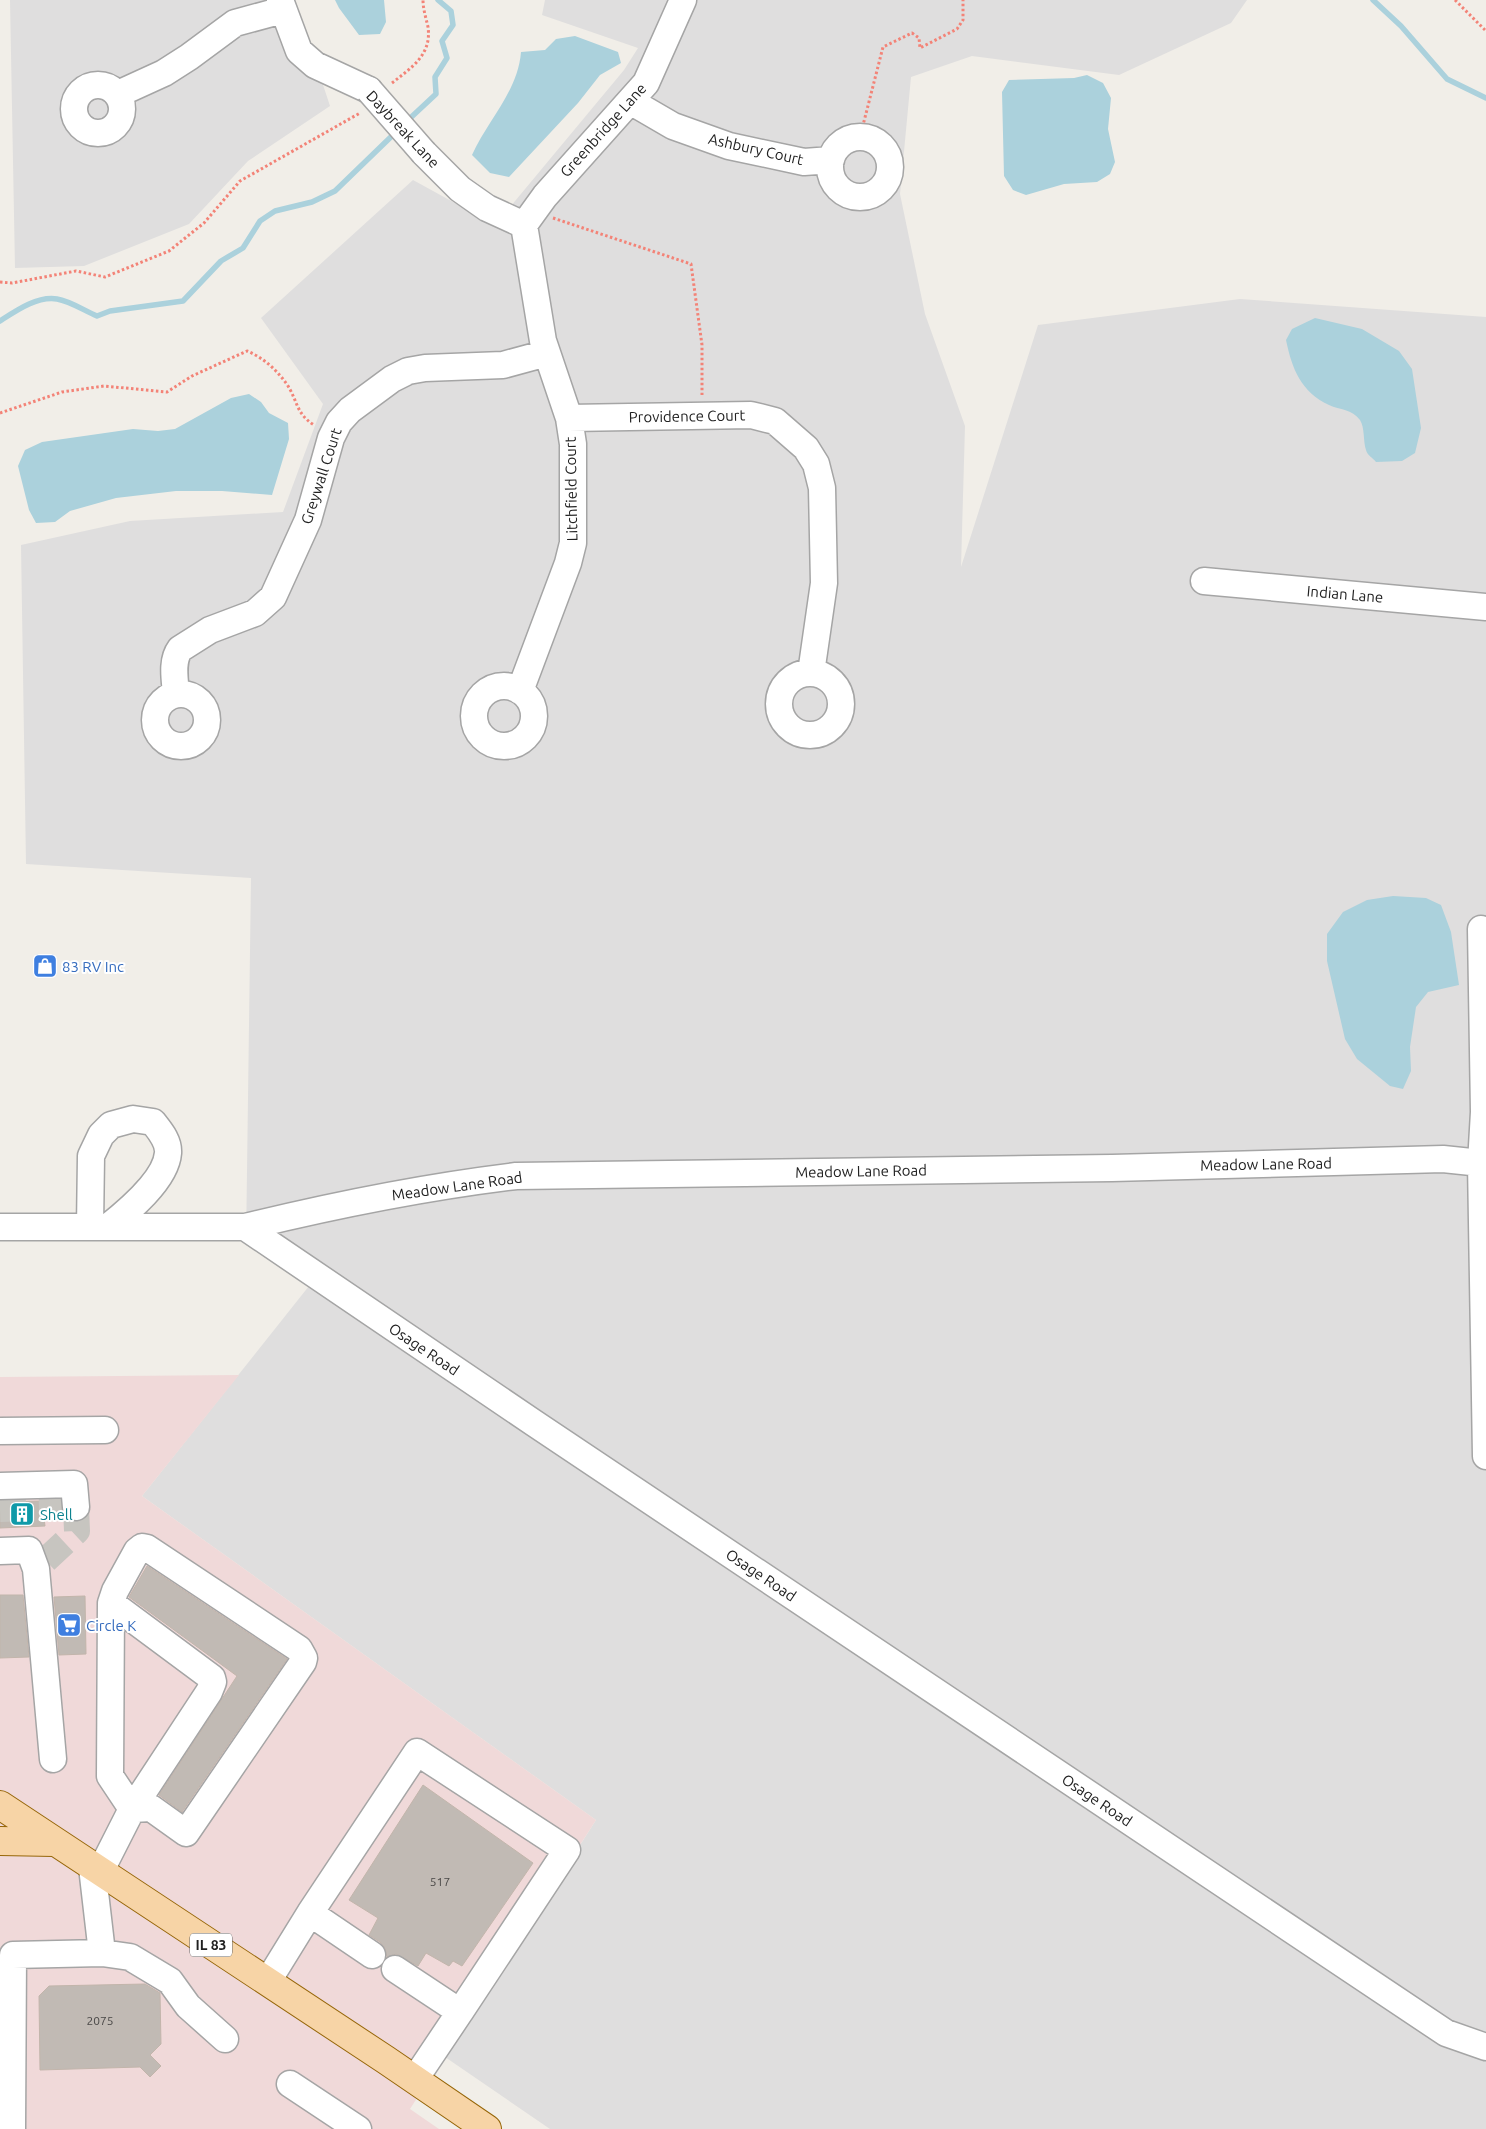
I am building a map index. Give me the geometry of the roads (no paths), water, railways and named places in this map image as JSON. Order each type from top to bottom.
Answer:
[{"type":"main road","name":"IL 83","points":[[0,1805],[487,2129]]},
{"type":"main road","points":[[0,1841],[54,1842]]},
{"type":"street","name":"Greenbridge Lane","points":[[528,218],[545,196],[646,83],[683,0]]},
{"type":"street","points":[[118,94],[164,73],[189,58],[235,23],[281,5]]},
{"type":"street","name":"Daybreak Lane","points":[[281,5],[299,51],[315,65],[375,95],[424,153],[460,189],[487,208],[528,218]]},
{"type":"street","name":"Ashbury Court","points":[[630,101],[673,126],[729,146],[804,162],[831,160]]},
{"type":"street","points":[[860,137],[870,139],[878,143],[885,150],[889,159],[890,169],[888,178],[875,192],[857,196],[847,194],[833,180],[830,170],[831,160],[835,151],[850,139],[860,137]]},
{"type":"street","name":"Litchfield Court","points":[[520,690],[568,563],[573,543],[573,444],[568,418],[543,341],[528,218]]},
{"type":"street","name":"Greywall Court","points":[[176,694],[175,665],[176,654],[180,649],[210,630],[255,613],[273,597],[308,520],[332,435],[339,422],[350,410],[408,371],[426,368],[503,365],[547,353]]},
{"type":"street","name":"Providence Court","points":[[568,418],[752,415],[776,421],[806,448],[816,464],[822,488],[824,583],[811,673]]},
{"type":"street","name":"Indian Lane","points":[[1204,581],[1486,607]]},
{"type":"street","points":[[1481,929],[1484,1112],[1481,1163],[1486,1456]]},
{"type":"street","name":"Meadow Lane Road","points":[[246,1227],[334,1206],[465,1182],[516,1176],[1092,1168],[1443,1159],[1481,1163]]},
{"type":"street","points":[[0,1227],[246,1227]]},
{"type":"street","name":"Osage Road","points":[[246,1227],[542,1429],[1446,2033],[1486,2047]]},
{"type":"street","points":[[0,1431],[106,1430]]},
{"type":"street","points":[[0,1486],[74,1484],[76,1507]]},
{"type":"street","points":[[142,1547],[147,1548],[299,1649],[304,1658],[186,1833],[151,1808],[132,1810],[110,1776],[111,1603],[115,1591],[137,1551],[142,1547]]},
{"type":"street","points":[[0,1551],[29,1550],[36,1569],[53,1759]]},
{"type":"street","points":[[102,1953],[96,1870],[132,1810],[209,1692],[213,1682],[212,1678],[111,1603]]},
{"type":"street","points":[[268,1982],[310,1913],[417,1752],[567,1850],[414,2079]]},
{"type":"street","points":[[310,1913],[372,1955]]},
{"type":"street","points":[[12,2129],[13,1955],[102,1953],[130,1957],[170,1981],[188,2006],[225,2040]]},
{"type":"street","points":[[395,1969],[460,2012]]},
{"type":"street","points":[[290,2084],[358,2129]]},
{"type":"water","points":[[335,0],[384,0],[386,22],[380,34],[359,35]]},
{"type":"water","points":[[575,36],[618,52],[621,63],[600,75],[578,103],[509,177],[490,173],[472,155],[514,80],[521,52],[545,50],[556,39]]},
{"type":"water","points":[[1087,75],[1103,83],[1111,98],[1108,129],[1115,162],[1110,174],[1097,182],[1064,184],[1026,195],[1013,190],[1004,176],[1002,92],[1009,80],[1074,78]]},
{"type":"water","points":[[1315,318],[1362,329],[1399,351],[1412,369],[1421,428],[1415,453],[1402,461],[1376,462],[1367,452],[1363,427],[1357,416],[1319,400],[1299,378],[1291,361],[1286,340],[1292,329]]},
{"type":"water","points":[[249,394],[261,402],[269,413],[288,423],[289,439],[272,495],[222,491],[176,491],[116,498],[70,511],[55,522],[36,523],[29,510],[18,466],[25,450],[42,442],[133,429],[158,431],[175,429],[231,398]]},
{"type":"water","points":[[1393,896],[1426,898],[1441,905],[1451,932],[1459,985],[1428,992],[1416,1007],[1410,1047],[1411,1071],[1403,1089],[1390,1086],[1357,1059],[1345,1039],[1327,961],[1327,934],[1343,912],[1367,900]]},
{"type":"waterway","points":[[406,122],[436,94],[435,77],[447,58],[442,41],[453,25],[451,11],[438,0]]},
{"type":"waterway","points":[[1373,0],[1401,26],[1447,79],[1486,98]]},
{"type":"waterway","points":[[0,321],[27,305],[50,299],[67,302],[97,316],[110,311],[183,301],[221,261],[243,248],[260,221],[275,211],[312,202],[335,191],[396,132]]},
{"type":"tunnel","points":[[0,1509],[76,1507],[77,1531],[36,1569]]},
{"type":"place","name":"83 RV Inc","points":[[45,966]]},
{"type":"place","name":"Shell","points":[[22,1514]]},
{"type":"place","name":"Circle K","points":[[69,1625]]}]
